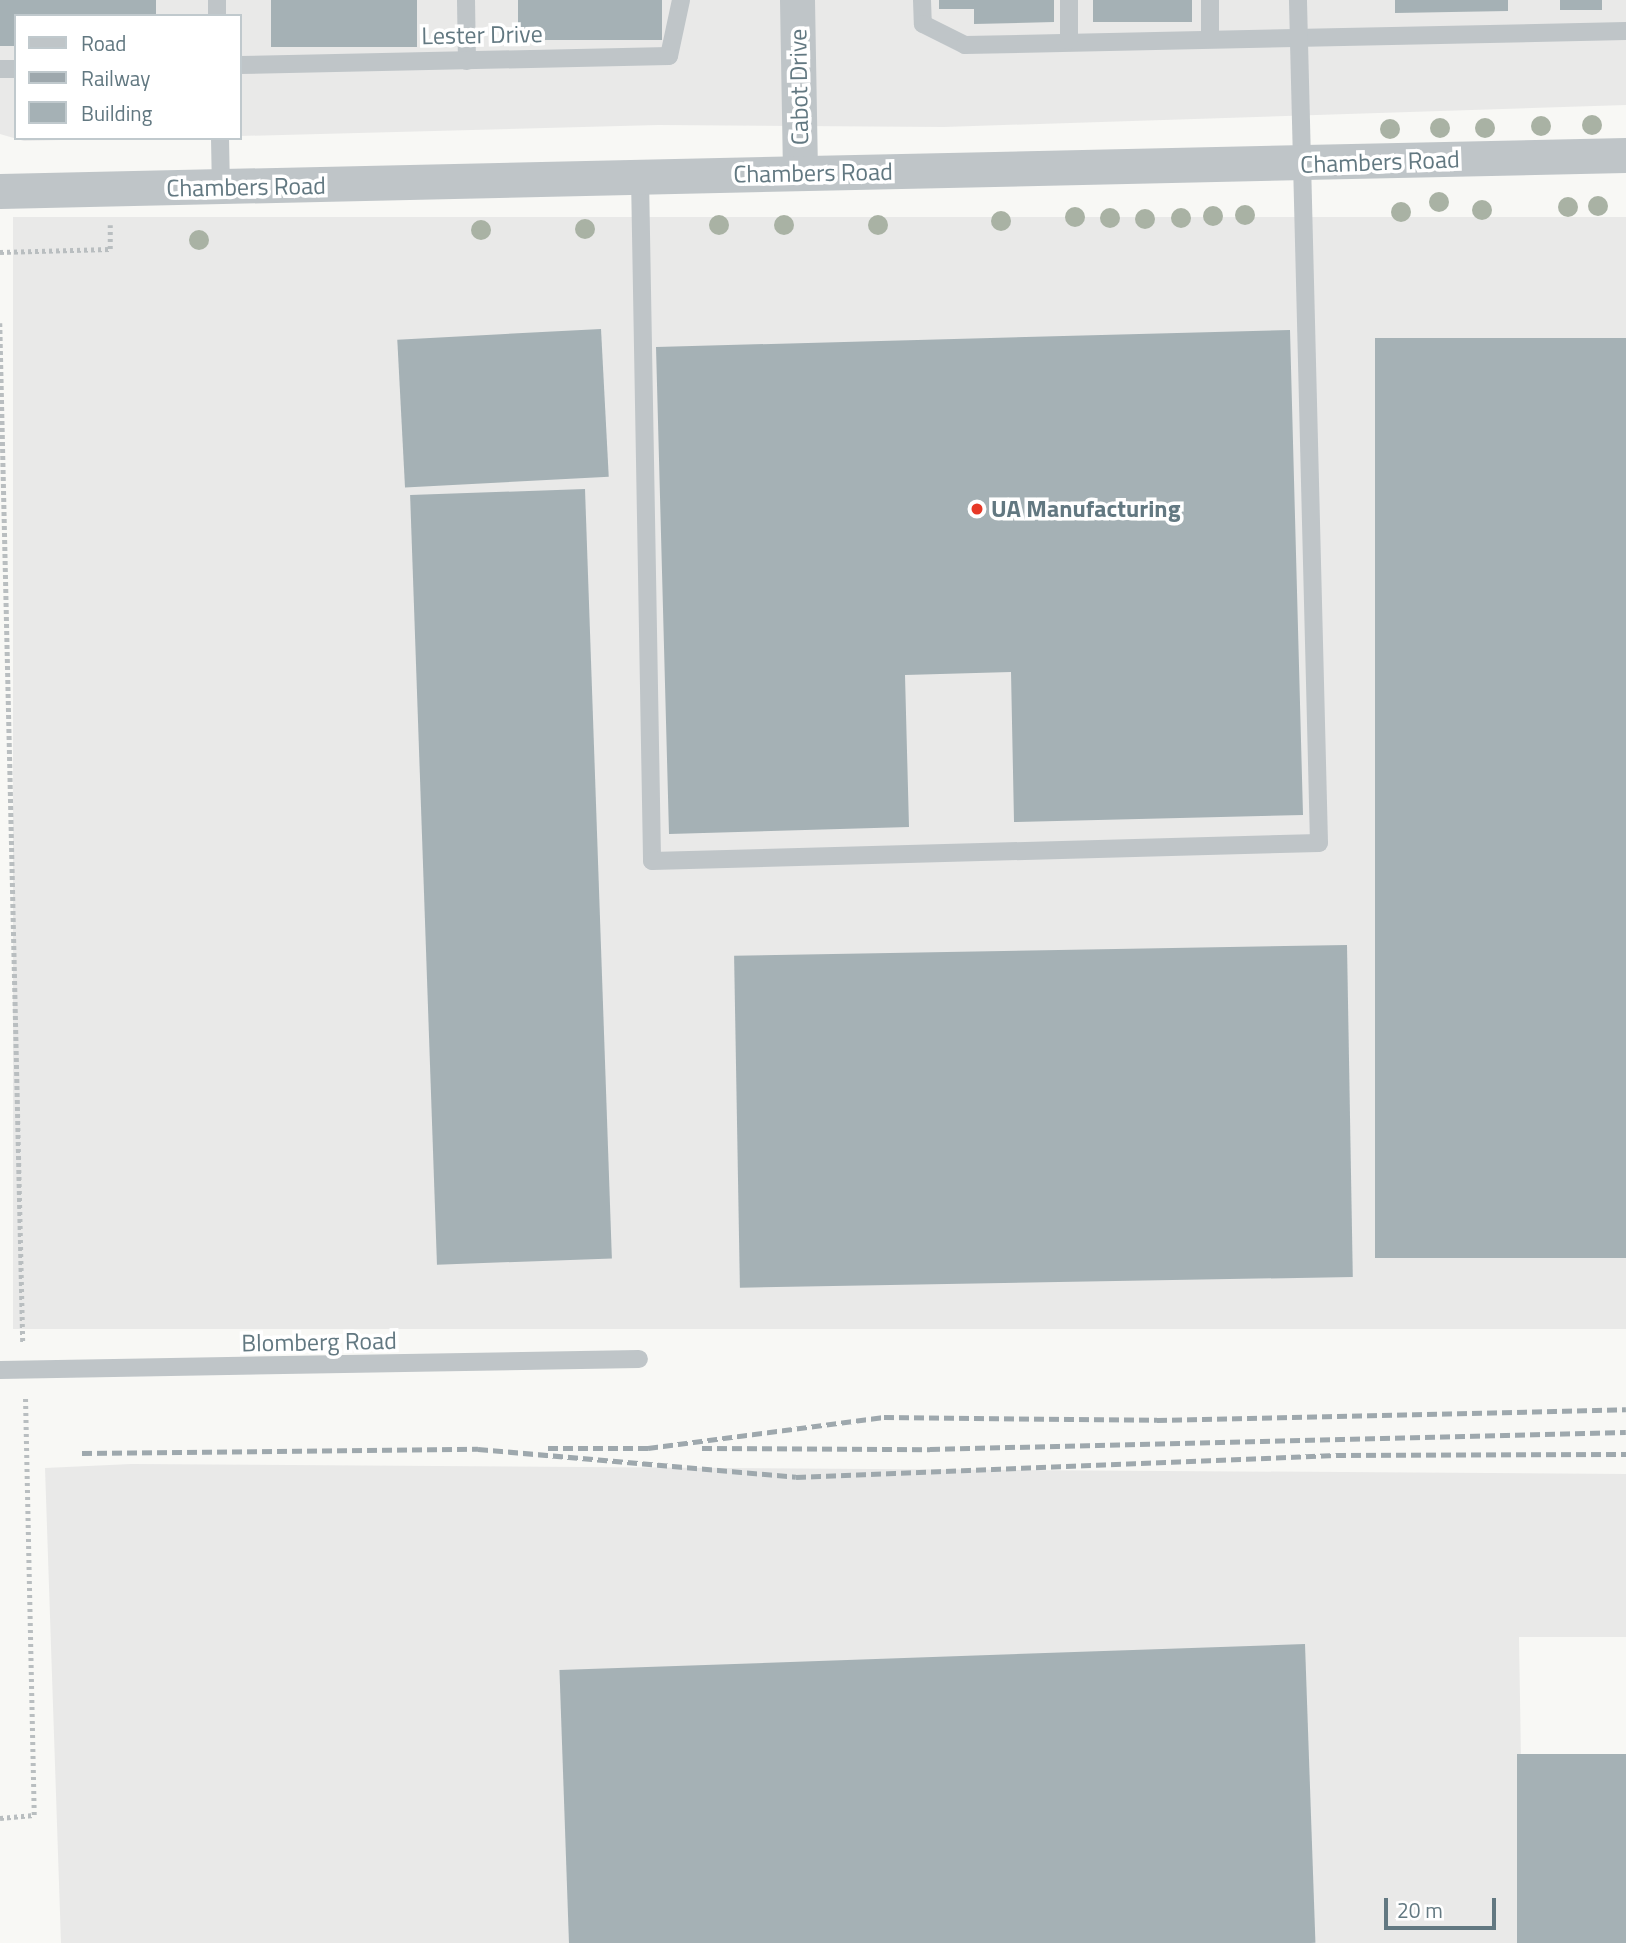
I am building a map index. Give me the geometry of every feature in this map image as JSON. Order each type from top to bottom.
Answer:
[{"type":"street","name":"Cabot Drive","points":[[797,0],[800,173]]},
{"type":"street","name":"Chambers Road","points":[[0,191],[1626,155]]},
{"type":"lane","points":[[466,0],[467,61]]},
{"type":"lane","name":"Lester Drive","points":[[242,65],[668,55],[681,0]]},
{"type":"lane","points":[[922,0],[923,24],[965,44],[1626,31]]},
{"type":"lane","points":[[1069,0],[1069,41]]},
{"type":"lane","points":[[1210,0],[1210,38]]},
{"type":"lane","points":[[640,177],[652,861],[1319,843],[1298,0]]},
{"type":"lane","points":[[220,140],[221,188]]},
{"type":"lane","name":"Blomberg Road","points":[[0,1370],[639,1359]]},
{"type":"path","points":[[0,323],[34,1815],[0,1818]]},
{"type":"shaded area","points":[[0,0],[1626,0],[1626,105],[944,127],[658,125],[242,136],[242,14],[14,14],[14,138],[0,134]]},
{"type":"shaded area","points":[[13,217],[1626,217],[1626,1329],[13,1329]]},
{"type":"shaded area","points":[[131,1464],[1626,1474],[1626,1637],[1519,1637],[1524,1943],[61,1943],[45,1468]]},
{"type":"building","points":[[0,0],[156,0],[156,14],[14,14],[14,46],[0,46]]},
{"type":"building","points":[[271,0],[417,0],[417,47],[271,47]]},
{"type":"building","points":[[518,0],[662,0],[662,40],[518,40]]},
{"type":"building","points":[[939,0],[1054,0],[1054,22],[974,24],[974,9],[939,9]]},
{"type":"building","points":[[1093,0],[1192,0],[1192,22],[1093,22]]},
{"type":"building","points":[[1395,0],[1508,0],[1508,11],[1395,13]]},
{"type":"building","points":[[1560,0],[1602,0],[1602,10],[1560,10]]},
{"type":"building","points":[[601,329],[609,477],[405,487],[397,340]]},
{"type":"building","name":"UA Manufacturing","points":[[1290,330],[1303,815],[1014,822],[1011,672],[905,675],[909,827],[669,834],[656,347]]},
{"type":"building","points":[[1375,338],[1626,338],[1626,1258],[1375,1258]]},
{"type":"building","points":[[585,489],[612,1259],[437,1265],[410,495]]},
{"type":"building","points":[[1347,945],[1353,1277],[740,1288],[734,956]]},
{"type":"building","points":[[1305,1644],[1315,1943],[569,1943],[559,1670]]},
{"type":"building","points":[[1517,1754],[1626,1754],[1626,1943],[1517,1943]]},
{"type":"railway","points":[[548,1448],[648,1448],[884,1417],[1157,1420],[1626,1409]]},
{"type":"railway","points":[[702,1448],[930,1449],[1626,1432]]},
{"type":"railway","points":[[82,1453],[478,1449],[796,1477],[1336,1455],[1626,1454]]},
{"type":"place","name":"UA Manufacturing","points":[[977,509]]}]
